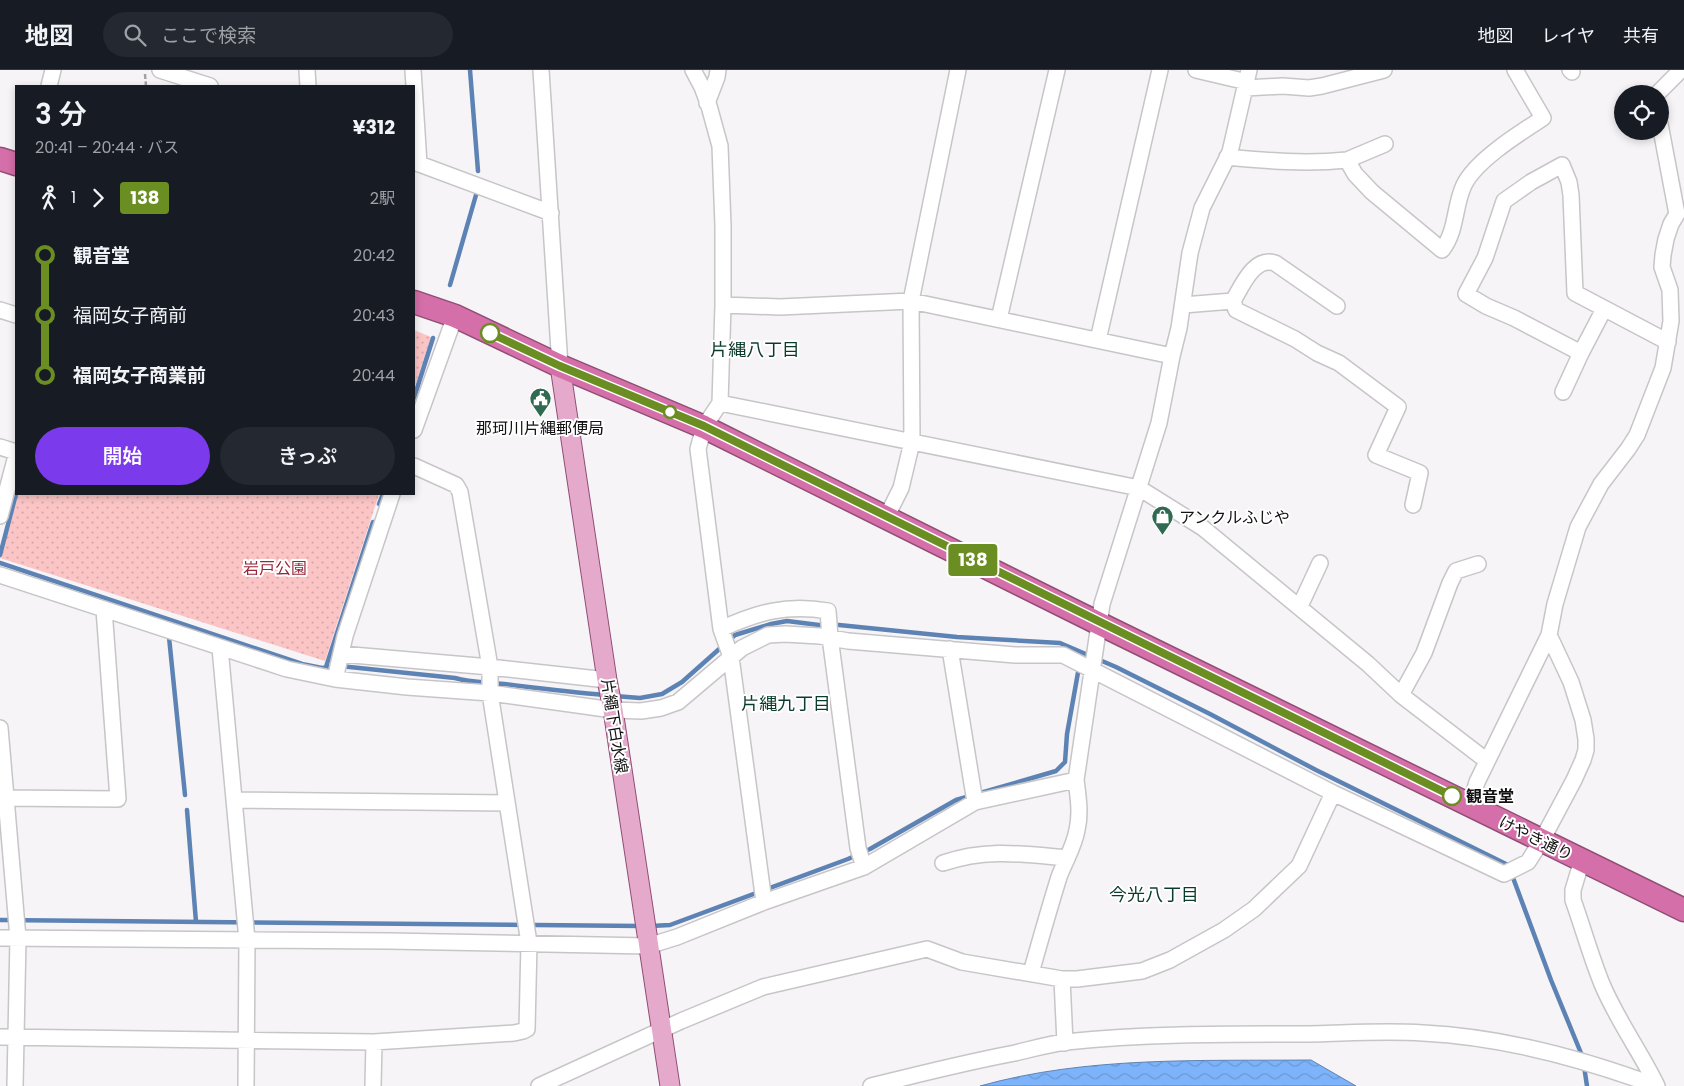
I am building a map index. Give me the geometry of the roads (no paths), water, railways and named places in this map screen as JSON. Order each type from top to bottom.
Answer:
[{"type":"highway","points":[[0,159],[15,164]]},
{"type":"highway","name":"けやき通り","points":[[415,302],[455,316],[560,366],[704,426],[1098,623],[1684,910]]},
{"type":"main road","name":"片繩下白水線","points":[[560,366],[670,1086]]},
{"type":"street","points":[[49,85],[53,70]]},
{"type":"street","points":[[160,70],[202,80]]},
{"type":"street","points":[[307,70],[308,85]]},
{"type":"street","points":[[413,70],[413,85]]},
{"type":"street","points":[[541,70],[560,366]]},
{"type":"street","points":[[693,70],[702,87],[718,138],[722,172],[723,305],[720,403],[704,426],[698,449],[721,629],[731,657],[764,902]]},
{"type":"street","points":[[707,102],[718,70]]},
{"type":"street","points":[[886,518],[901,488],[909,462],[912,442],[911,301],[958,70]]},
{"type":"street","points":[[999,319],[1057,70]]},
{"type":"street","points":[[1098,340],[1160,70]]},
{"type":"street","points":[[1196,70],[1247,80],[1316,87],[1384,70]]},
{"type":"street","points":[[1347,160],[1355,174],[1372,192],[1442,250],[1451,236],[1464,186],[1471,175],[1490,156],[1543,118],[1515,70]]},
{"type":"street","points":[[1665,85],[1681,70]]},
{"type":"street","points":[[1031,973],[1045,921],[1078,828],[1079,809],[1076,780],[1102,604],[1159,423],[1183,305],[1190,254],[1202,208],[1227,157],[1247,80]]},
{"type":"street","points":[[415,131],[416,162],[551,213]]},
{"type":"street","points":[[1470,805],[1477,782],[1549,635],[1555,604],[1578,527],[1602,484],[1637,435],[1663,368],[1677,308],[1662,267],[1666,239],[1677,214],[1663,140]]},
{"type":"street","points":[[1227,157],[1302,162],[1347,160],[1385,144]]},
{"type":"street","points":[[1581,353],[1514,318],[1486,306],[1466,294],[1485,258],[1504,201],[1531,182],[1562,165],[1571,195],[1575,293],[1604,310],[1668,342]]},
{"type":"street","points":[[1233,301],[1254,268],[1259,264],[1269,261],[1275,263],[1337,306]]},
{"type":"street","points":[[723,305],[764,308],[911,301],[1172,356]]},
{"type":"street","points":[[1183,305],[1233,301]]},
{"type":"street","points":[[1233,301],[1236,310],[1295,339],[1317,354],[1339,363],[1398,407],[1376,455],[1420,474],[1413,504]]},
{"type":"street","points":[[0,310],[15,315]]},
{"type":"street","points":[[1563,392],[1604,310]]},
{"type":"street","points":[[415,427],[455,316]]},
{"type":"street","points":[[720,403],[1139,488],[1202,528],[1300,606],[1315,622],[1368,664],[1401,695],[1487,761]]},
{"type":"street","points":[[0,447],[15,454]]},
{"type":"street","points":[[0,516],[15,458]]},
{"type":"street","points":[[0,1037],[374,1042],[523,1031],[527,1029],[529,943],[490,693],[490,667],[460,492],[456,484],[415,466]]},
{"type":"street","points":[[335,680],[345,636],[392,495]]},
{"type":"street","points":[[1300,606],[1320,563]]},
{"type":"street","points":[[1401,695],[1424,653],[1456,571],[1478,564]]},
{"type":"street","points":[[0,575],[287,669],[335,680],[408,688],[490,693],[613,710],[651,710],[678,702],[742,648],[768,635],[785,634],[848,641],[1015,654],[1063,655],[1091,671],[1238,743],[1333,793],[1504,874],[1528,862],[1542,840],[1583,760],[1586,739],[1583,720],[1571,682],[1549,635]]},
{"type":"street","points":[[721,629],[748,616],[766,611],[784,608],[812,608],[828,611],[858,848],[864,867]]},
{"type":"street","points":[[3,798],[118,799],[104,610]]},
{"type":"street","points":[[220,648],[247,940],[246,1086]]},
{"type":"street","points":[[950,649],[975,802]]},
{"type":"street","points":[[341,654],[490,667],[607,680]]},
{"type":"street","points":[[0,728],[3,798],[18,938],[15,1086]]},
{"type":"street","points":[[0,938],[529,943],[648,946],[677,937],[764,902],[864,867],[975,802],[1076,780]]},
{"type":"street","points":[[539,1086],[763,987],[927,949],[962,962],[1062,979],[1077,980],[1142,971],[1170,960],[1224,930],[1254,909],[1299,866],[1333,793]]},
{"type":"street","points":[[234,800],[507,803]]},
{"type":"street","points":[[943,863],[982,853],[1028,854],[1067,858]]},
{"type":"street","points":[[1582,860],[1573,890],[1574,900],[1602,983],[1617,1015],[1647,1066],[1656,1086]]},
{"type":"street","points":[[1062,979],[1065,1042]]},
{"type":"street","points":[[871,1086],[1065,1042],[1230,1033],[1423,1033],[1478,1038],[1552,1052],[1606,1067],[1656,1086]]},
{"type":"street","points":[[373,1086],[374,1042]]},
{"type":"water","points":[[1311,1060],[1356,1086],[980,1086],[1020,1076],[1102,1065],[1144,1062]]},
{"type":"waterway","points":[[470,70],[478,171]]},
{"type":"waterway","points":[[450,285],[476,195]]},
{"type":"waterway","points":[[415,395],[433,338]]},
{"type":"waterway","points":[[0,555],[16,495]]},
{"type":"waterway","points":[[379,504],[383,495]]},
{"type":"waterway","points":[[326,667],[373,522]]},
{"type":"waterway","points":[[0,563],[302,664],[322,668],[340,666],[605,695]]},
{"type":"waterway","points":[[615,696],[640,698],[662,694],[682,682],[735,635],[787,621],[957,637],[1060,643],[1116,667],[1509,867]]},
{"type":"waterway","points":[[169,637],[185,795]]},
{"type":"waterway","points":[[651,926],[670,925],[848,859],[870,849],[956,800],[1056,771],[1065,762],[1067,734],[1079,667]]},
{"type":"waterway","points":[[187,810],[196,922]]},
{"type":"waterway","points":[[1512,875],[1551,980],[1583,1058]]},
{"type":"waterway","points":[[0,920],[641,926]]},
{"type":"waterway","points":[[1584,1066],[1587,1086]]},
{"type":"place","name":"那珂川片縄郵便局","points":[[540,418]]},
{"type":"place","name":"アンクルふじや","points":[[1163,536]]},
{"type":"place","name":"観音堂","points":[[1452,796]]},
{"type":"district","name":"片縄八丁目","points":[[755,350]]},
{"type":"district","name":"片縄九丁目","points":[[786,704]]},
{"type":"district","name":"今光八丁目","points":[[1154,895]]},
{"type":"park label","name":"岩戸公園","points":[[275,568]]}]
